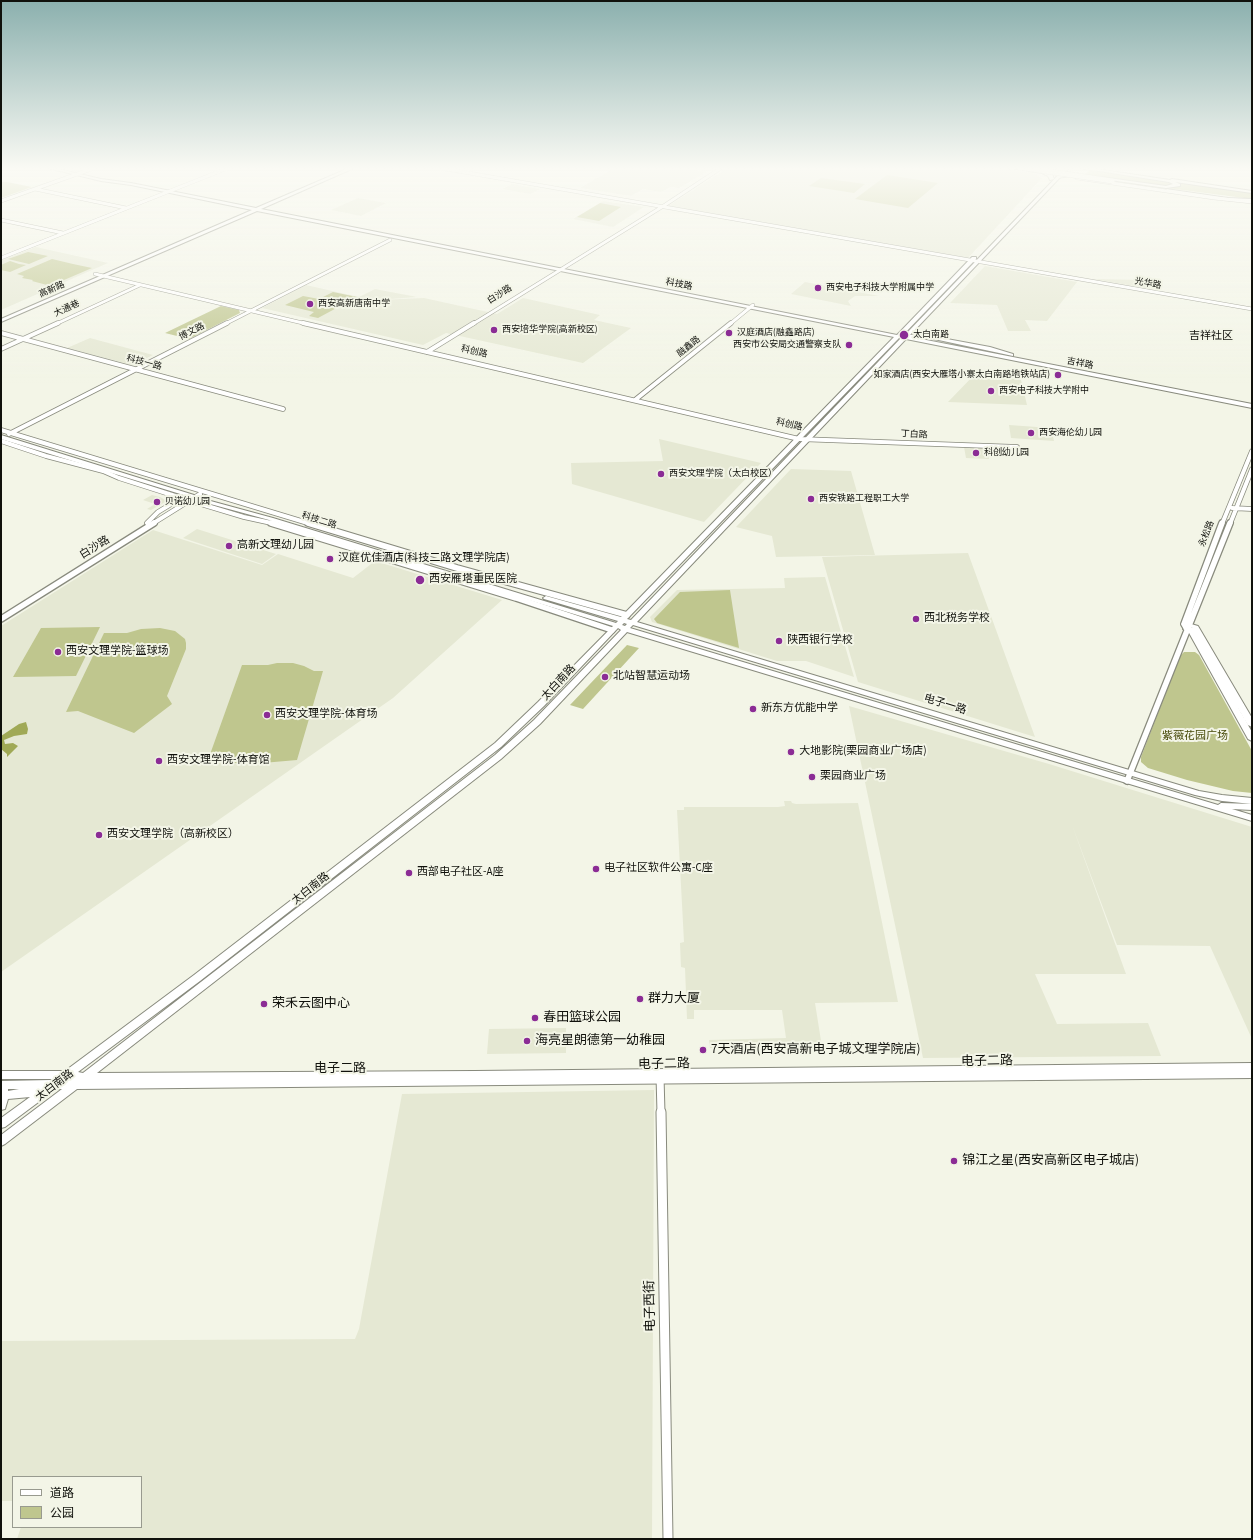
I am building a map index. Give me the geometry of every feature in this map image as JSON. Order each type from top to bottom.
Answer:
[{"type":"main road","name":"高新路","points":[[1,321],[177,240]]},
{"type":"main road","name":"高新路","points":[[1,315],[181,240]]},
{"type":"main road","name":"科技路","points":[[417,240],[905,337]]},
{"type":"main road","name":"太白南路","points":[[905,337],[971,261],[993,240]]},
{"type":"main road","name":"太白南路","points":[[1,1124],[203,973],[498,745],[541,704],[620,622],[905,337],[998,240]]},
{"type":"main road","name":"吉祥路","points":[[905,337],[1252,406]]},
{"type":"main road","name":"吉祥路","points":[[1012,358],[1252,403]]},
{"type":"main road","name":"科技二路","points":[[3,437],[192,498],[271,519],[620,622],[633,623]]},
{"type":"main road","name":"太白南路","points":[[1,1141],[86,1077],[498,757],[537,722],[625,629],[633,623],[803,438]]},
{"type":"main road","name":"科技二路","points":[[620,622],[625,629]]},
{"type":"main road","name":"电子一路","points":[[633,623],[1198,793],[1222,798],[1252,801]]},
{"type":"main road","points":[[1187,626],[1196,627],[1252,725]]},
{"type":"main road","points":[[1187,626],[1191,630],[1252,738]]},
{"type":"main road","name":"电子一路","points":[[625,629],[1252,818]]},
{"type":"main road","name":"电子一路","points":[[1208,805],[1252,807]]},
{"type":"main road","name":"电子二路","points":[[2,1087],[53,1084],[474,1082],[660,1075],[1252,1067]]},
{"type":"main road","points":[[1,1070],[71,1072]]},
{"type":"main road","points":[[2,1087],[71,1072]]},
{"type":"main road","name":"电子二路","points":[[71,1072],[86,1077],[1252,1074]]},
{"type":"main road","points":[[2,1087],[21,1093],[42,1092]]},
{"type":"main road","points":[[1,1106],[2,1087]]},
{"type":"street","points":[[1,258],[46,240]]},
{"type":"street","name":"博文路","points":[[3,437],[390,240]]},
{"type":"street","name":"白沙路","points":[[427,351],[605,240]]},
{"type":"street","name":"光华路","points":[[851,240],[1252,310]]},
{"type":"street","name":"科创路","points":[[100,274],[140,285],[253,310]]},
{"type":"street","name":"科创路","points":[[100,274],[803,438]]},
{"type":"street","name":"大通巷","points":[[1,349],[140,285]]},
{"type":"street","name":"融鑫路","points":[[636,400],[751,306]]},
{"type":"street","name":"科技一路","points":[[1,333],[283,409]]},
{"type":"street","points":[[1,430],[3,437]]},
{"type":"street","points":[[3,437],[46,456],[192,498]]},
{"type":"street","points":[[3,437],[450,565],[620,622]]},
{"type":"street","name":"丁白路","points":[[803,438],[1017,447]]},
{"type":"street","name":"永松路","points":[[1187,626],[1228,508],[1252,452]]},
{"type":"street","name":"永松路","points":[[1187,626],[1252,469]]},
{"type":"street","name":"白沙路","points":[[1,615],[192,498]]},
{"type":"street","points":[[149,524],[158,512],[192,498]]},
{"type":"street","points":[[1228,508],[1252,509]]},
{"type":"street","name":"白沙路","points":[[1,619],[149,524]]},
{"type":"street","points":[[1127,781],[1187,626]]},
{"type":"street","name":"电子西街","points":[[660,1075],[668,1539]]},
{"type":"shaded area","points":[[863,240],[985,240],[968,258]]},
{"type":"shaded area","points":[[36,247],[108,263],[1,310],[1,260]]},
{"type":"shaded area","points":[[985,266],[1077,282],[1047,321],[1025,320],[1031,331],[1008,331],[997,305],[950,303]]},
{"type":"shaded area","points":[[1093,279],[1143,280],[1150,289]]},
{"type":"shaded area","name":"西安电子科技大学附属中学","points":[[805,282],[879,296],[855,296],[848,301],[851,306],[791,294]]},
{"type":"shaded area","name":"西安培华学院(高新校区)","points":[[306,285],[359,297],[375,289],[417,297],[377,300],[424,298],[497,314],[523,298],[600,315],[594,320],[631,328],[583,363],[446,333],[423,345],[262,308]]},
{"type":"shaded area","points":[[90,338],[153,355],[132,365],[67,348]]},
{"type":"shaded area","name":"西安电子科技大学附中","points":[[976,373],[1021,380],[1027,405],[948,402]]},
{"type":"shaded area","name":"西安海伦幼儿园","points":[[1009,425],[1051,428],[1054,441],[1011,438]]},
{"type":"shaded area","name":"西安文理学院（太白校区）","points":[[659,439],[761,463],[704,522],[572,484],[571,463],[663,461]]},
{"type":"shaded area","name":"科创幼儿园","points":[[964,447],[986,448],[989,459],[966,458]]},
{"type":"shaded area","name":"西安铁路工程职工大学","points":[[791,469],[851,471],[875,555],[776,557],[772,536],[736,527]]},
{"type":"shaded area","name":"贝诺幼儿园","points":[[152,495],[167,501],[151,510],[147,509],[155,504],[143,500]]},
{"type":"shaded area","name":"高新文理幼儿园","points":[[197,529],[276,554],[262,564],[183,538]]},
{"type":"shaded area","name":"西安文理学院（高新校区）","points":[[153,530],[262,565],[278,554],[353,578],[375,561],[502,600],[393,698],[1,972],[1,626]]},
{"type":"shaded area","name":"西北税务学校","points":[[968,553],[1035,737],[858,682],[822,557]]},
{"type":"shaded area","name":"陕西银行学校","points":[[825,577],[854,677],[806,661],[777,661],[652,622],[650,617],[677,590],[785,588],[784,578]]},
{"type":"shaded area","points":[[849,706],[1049,764],[1252,827],[1252,1039],[1210,946],[1117,945],[1072,825],[1126,974],[1035,974],[1057,1024],[1148,1023],[1161,1056],[923,1058]]},
{"type":"shaded area","points":[[26,722],[28,729],[27,734],[14,736],[4,740],[5,744],[13,743],[18,746],[7,757],[7,754],[1,749],[1,736],[19,724]]},
{"type":"shaded area","points":[[784,801],[791,801],[792,803],[796,804],[858,803],[898,1002],[815,1003],[822,1047],[710,1048],[709,1040],[786,1038],[782,1010],[694,1010],[694,1019],[687,1019],[685,968],[681,967],[680,943],[684,942],[677,810],[684,810],[684,807],[778,807],[785,806]]},
{"type":"shaded area","name":"海亮星朗德第一幼稚园","points":[[566,1028],[566,1053],[487,1054],[489,1029]]},
{"type":"shaded area","points":[[654,1090],[652,1539],[17,1539],[21,1528],[142,1528],[142,1476],[12,1476],[12,1501],[1,1501],[1,1341],[355,1339],[359,1329],[402,1094]]},
{"type":"green space","points":[[28,252],[48,256],[29,264],[8,259]]},
{"type":"green space","points":[[52,259],[92,268],[57,283],[47,285],[22,278],[24,276],[17,274]]},
{"type":"green space","points":[[10,261],[26,265],[10,272],[1,270],[1,265]]},
{"type":"green space","points":[[333,292],[357,297],[318,318],[309,316],[314,312],[285,305],[303,296],[319,299]]},
{"type":"green space","points":[[221,306],[239,310],[240,313],[189,339],[165,333]]},
{"type":"green space","points":[[730,590],[739,648],[657,623],[654,619],[680,592]]},
{"type":"green space","name":"西安文理学院-篮球场","points":[[100,627],[76,676],[13,677],[41,628]]},
{"type":"green space","points":[[160,628],[175,631],[185,639],[186,643],[186,649],[167,696],[172,704],[134,733],[78,711],[66,712],[104,633],[127,633],[141,629]]},
{"type":"green space","name":"北站智慧运动场","points":[[627,645],[639,648],[583,709],[570,705]]},
{"type":"green space","name":"紫薇花园广场","points":[[1184,652],[1195,652],[1199,655],[1252,751],[1252,793],[1233,791],[1187,780],[1148,768],[1141,762],[1141,757],[1180,656]]},
{"type":"green space","name":"西安文理学院-体育场","points":[[277,663],[293,663],[314,671],[323,671],[297,760],[239,764],[227,760],[208,760],[242,665],[268,665]]},
{"type":"place","name":"西安电子科技大学附属中学","points":[[818,288]]},
{"type":"place","name":"西安高新唐南中学","points":[[310,304]]},
{"type":"place","name":"西安培华学院(高新校区)","points":[[494,330]]},
{"type":"place","name":"汉庭酒店(融鑫路店)","points":[[729,333]]},
{"type":"place","name":"太白南路","points":[[904,335]]},
{"type":"place","name":"西安市公安局交通警察支队","points":[[849,345]]},
{"type":"place","name":"如家酒店(西安大雁塔小寨太白南路地铁站店)","points":[[1058,375]]},
{"type":"place","name":"西安电子科技大学附中","points":[[991,391]]},
{"type":"place","name":"西安海伦幼儿园","points":[[1031,433]]},
{"type":"place","name":"科创幼儿园","points":[[976,453]]},
{"type":"place","name":"西安文理学院（太白校区）","points":[[661,474]]},
{"type":"place","name":"西安铁路工程职工大学","points":[[811,499]]},
{"type":"place","name":"贝诺幼儿园","points":[[157,502]]},
{"type":"place","name":"高新文理幼儿园","points":[[229,546]]},
{"type":"place","name":"汉庭优佳酒店(科技二路文理学院店)","points":[[330,559]]},
{"type":"place","name":"西安雁塔重民医院","points":[[420,580]]},
{"type":"place","name":"西北税务学校","points":[[916,619]]},
{"type":"place","name":"陕西银行学校","points":[[779,641]]},
{"type":"place","name":"西安文理学院-篮球场","points":[[58,652]]},
{"type":"place","name":"北站智慧运动场","points":[[605,677]]},
{"type":"place","name":"新东方优能中学","points":[[753,709]]},
{"type":"place","name":"西安文理学院-体育场","points":[[267,715]]},
{"type":"place","name":"大地影院(栗园商业广场店)","points":[[791,752]]},
{"type":"place","name":"西安文理学院-体育馆","points":[[159,761]]},
{"type":"place","name":"栗园商业广场","points":[[812,777]]},
{"type":"place","name":"西安文理学院（高新校区）","points":[[99,835]]},
{"type":"place","name":"电子社区软件公寓-C座","points":[[596,869]]},
{"type":"place","name":"西部电子社区-A座","points":[[409,873]]},
{"type":"place","name":"群力大厦","points":[[640,999]]},
{"type":"place","name":"荣禾云图中心","points":[[264,1004]]},
{"type":"place","name":"春田篮球公园","points":[[535,1018]]},
{"type":"place","name":"海亮星朗德第一幼稚园","points":[[527,1041]]},
{"type":"place","name":"7天酒店(西安高新电子城文理学院店)","points":[[703,1050]]},
{"type":"place","name":"锦江之星(西安高新区电子城店)","points":[[954,1161]]},
{"type":"district","name":"吉祥社区","points":[[1211,337]]}]
